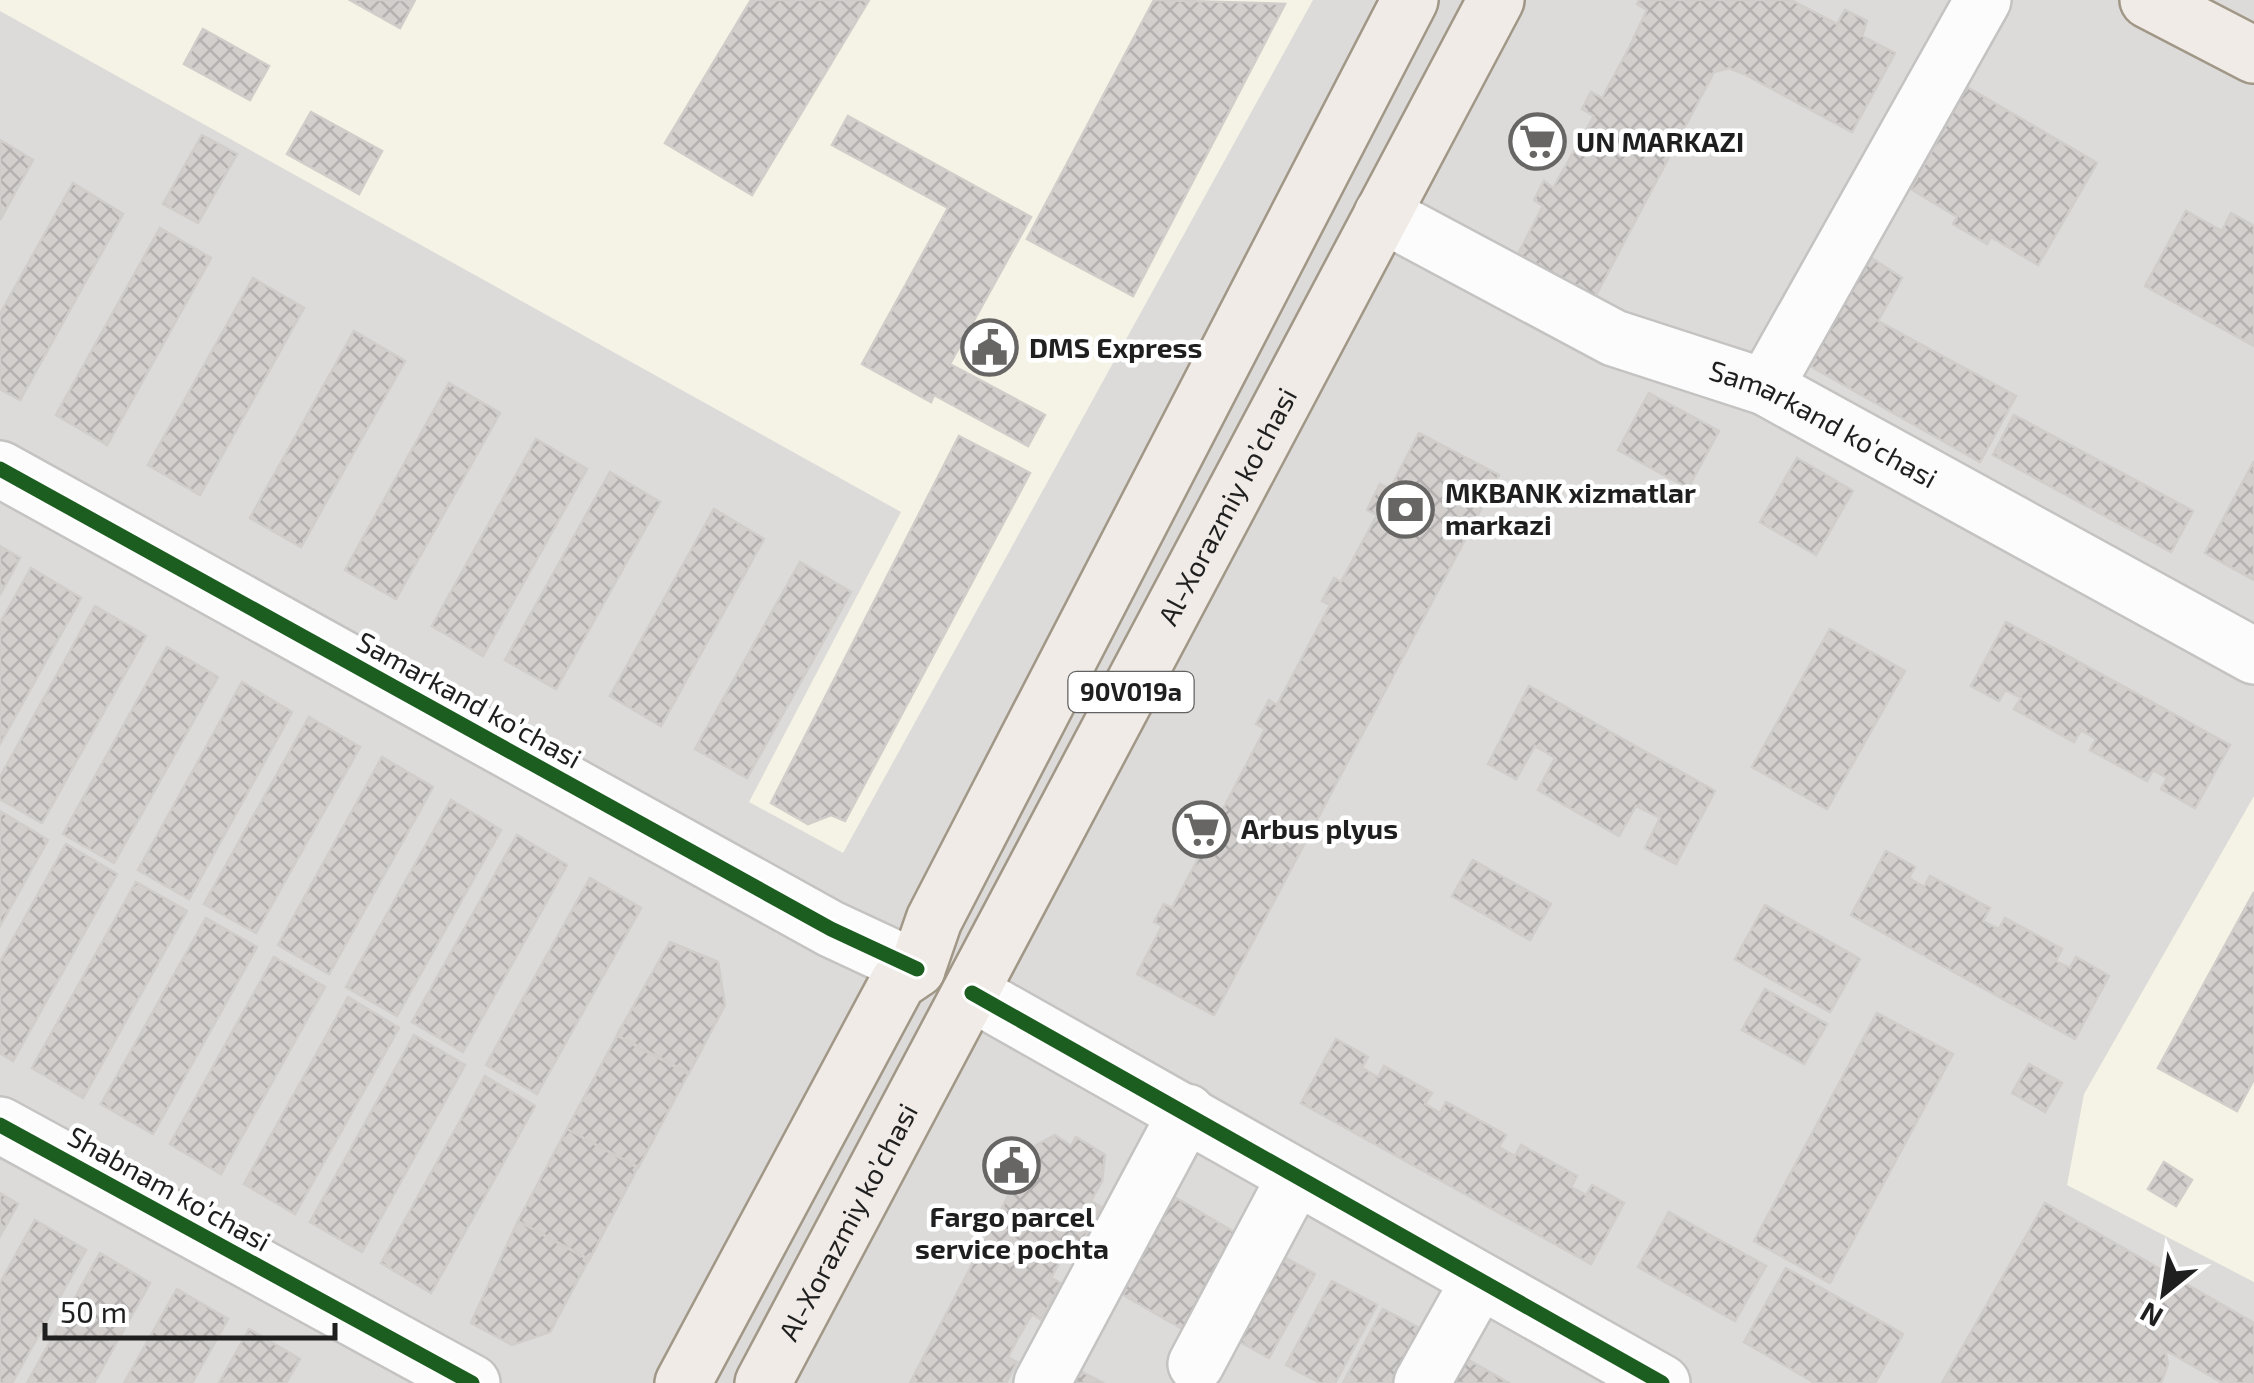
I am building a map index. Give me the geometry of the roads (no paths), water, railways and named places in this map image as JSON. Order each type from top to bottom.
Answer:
[{"type":"main road","name":"90V019a","points":[[683,1383],[898,982],[916,969],[934,920],[1410,0]]},
{"type":"main road","name":"Al-Xorazmiy ko’chasi","points":[[763,1383],[1496,0]]},
{"type":"main road","points":[[2148,0],[2254,55]]},
{"type":"street","points":[[1765,387],[1983,0]]},
{"type":"street","name":"Samarkand ko'chasi","points":[[1382,214],[1614,338],[1765,387],[2254,656]]},
{"type":"street","name":"Samarkand ko’chasi","points":[[0,469],[830,929],[916,969]]},
{"type":"street","points":[[972,993],[1662,1383]]},
{"type":"street","points":[[1042,1383],[1186,1112]]},
{"type":"street","name":"Shabnam ko’chasi","points":[[0,1126],[472,1383]]},
{"type":"street","points":[[1196,1364],[1296,1176]]},
{"type":"street","points":[[1422,1383],[1480,1281]]},
{"type":"place","name":"UN MARKAZI","points":[[1537,142]]},
{"type":"place","name":"DMS Express","points":[[990,348]]},
{"type":"place","name":"MKBANK xizmatlar markazi","points":[[1406,509]]},
{"type":"place","name":"Arbus plyus","points":[[1202,829]]},
{"type":"place","name":"Fargo parcel service pochta","points":[[1012,1166]]}]
